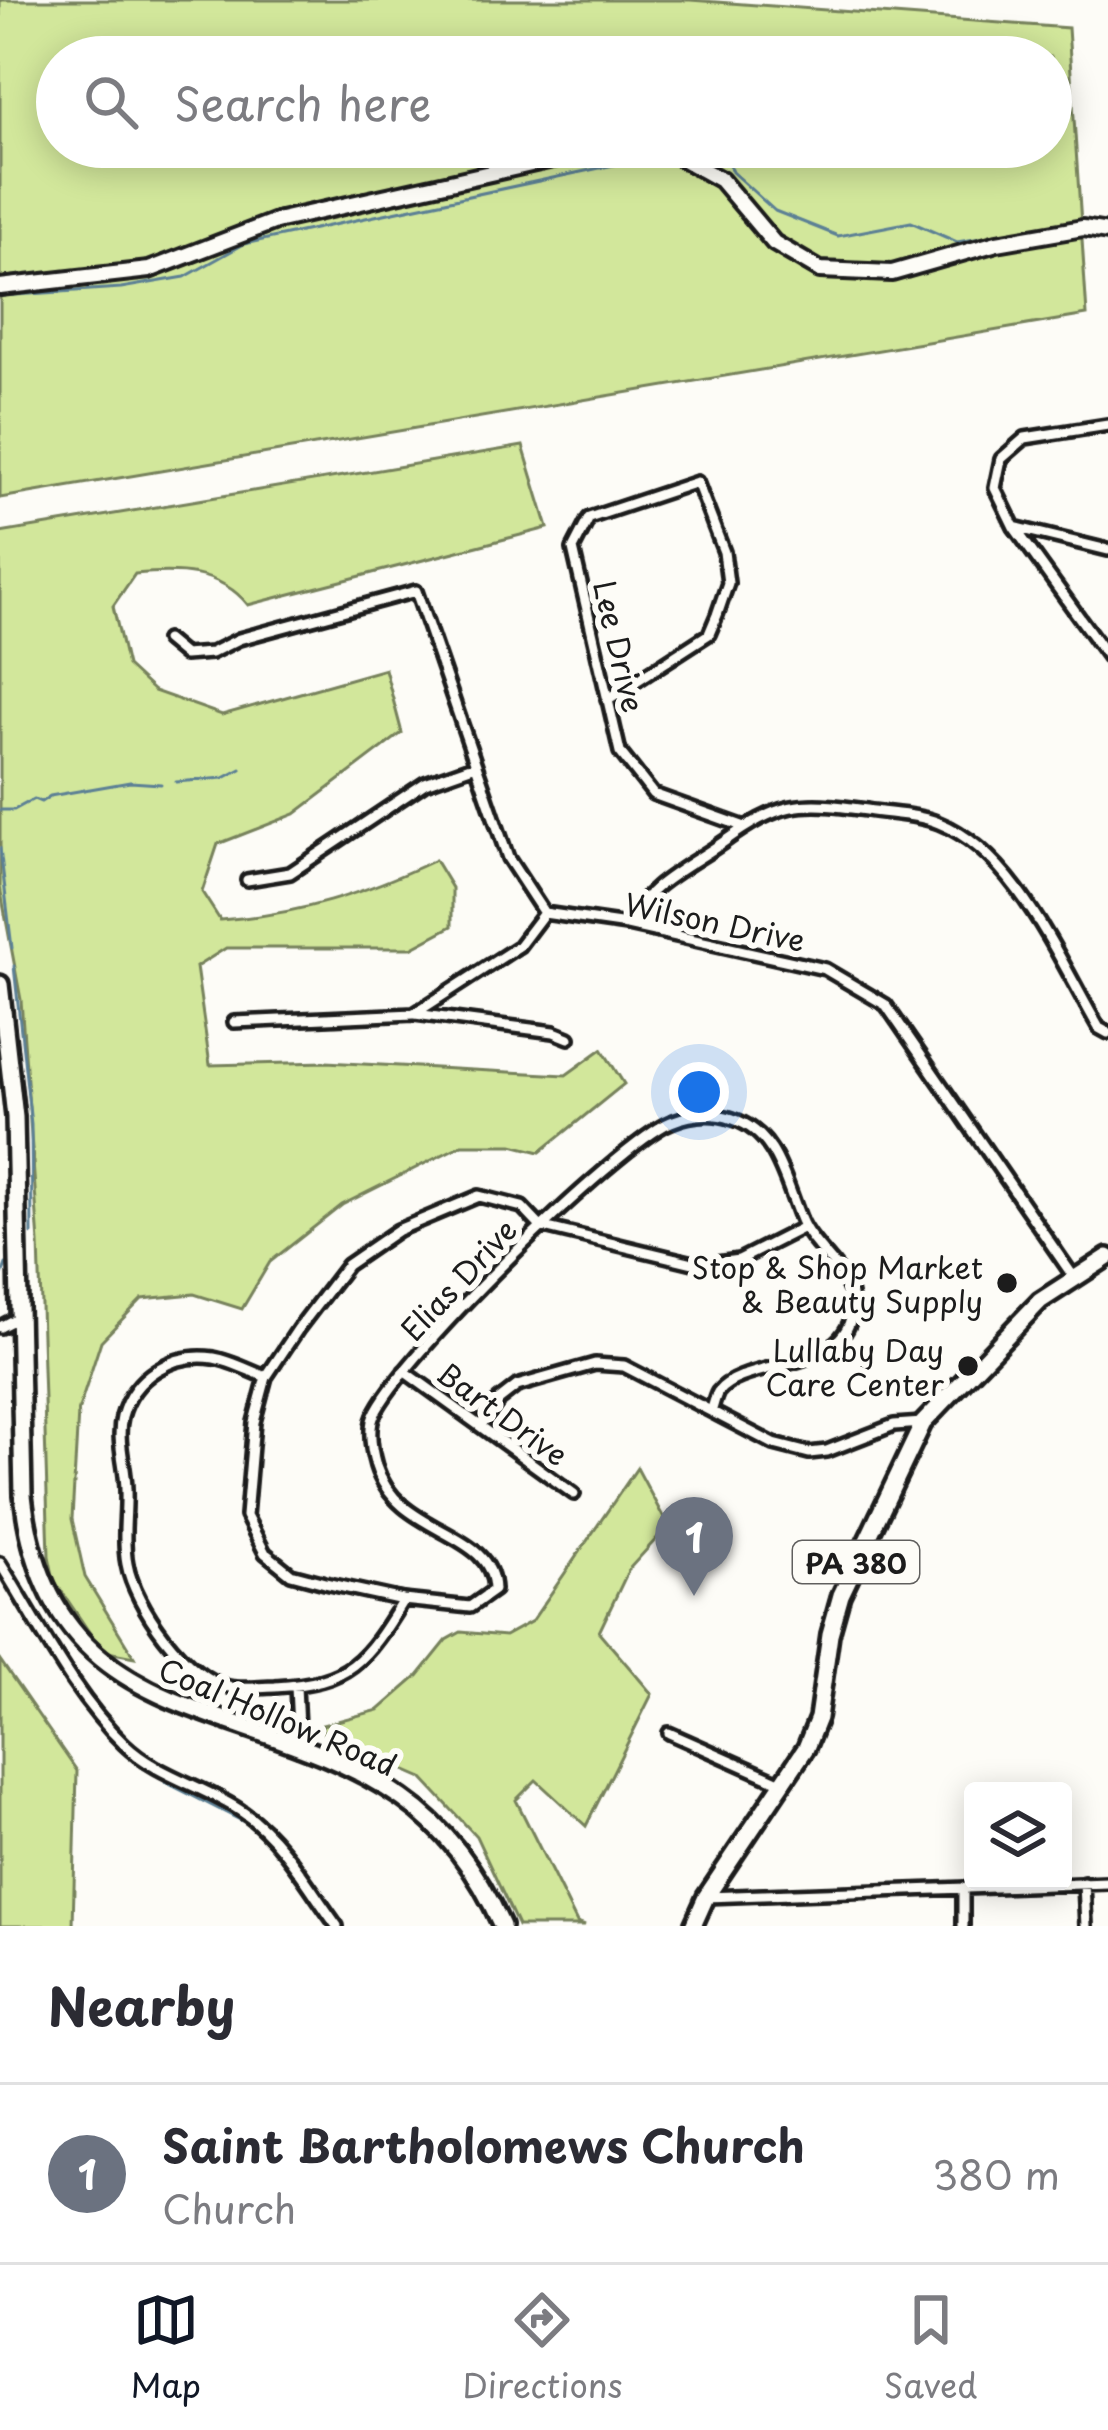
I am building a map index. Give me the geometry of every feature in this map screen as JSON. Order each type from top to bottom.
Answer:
[{"type":"main road","name":"Coal Hollow Road","points":[[0,984],[14,1100],[22,1495],[31,1550],[50,1595],[100,1658],[139,1687],[362,1775],[425,1816],[462,1857],[502,1926]]},
{"type":"main road","name":"PA 380","points":[[693,1926],[706,1897],[806,1748],[818,1718],[830,1634],[841,1595],[923,1424],[1027,1312],[1073,1276],[1108,1257]]},
{"type":"street","points":[[0,286],[149,270],[276,221],[513,168]]},
{"type":"street","points":[[699,168],[722,181],[774,243],[820,270],[892,273],[997,243],[1083,228],[1108,232]]},
{"type":"street","points":[[1108,425],[1025,438],[1001,459],[995,488],[1014,526],[1108,657]]},
{"type":"street","name":"Lee Drive","points":[[607,700],[709,634],[717,615],[728,583],[724,552],[698,482],[589,518],[573,549],[607,700],[620,752],[652,794],[745,826]]},
{"type":"street","points":[[1014,526],[1108,550]]},
{"type":"street","points":[[166,640],[184,655],[211,653],[238,639],[416,591],[508,858],[544,913],[519,946],[414,1014]]},
{"type":"street","points":[[247,880],[290,873],[425,783],[476,765]]},
{"type":"street","points":[[627,926],[636,904],[745,826],[785,805],[815,802],[933,820],[959,832],[1005,870],[1099,1028],[1108,1033]]},
{"type":"street","name":"Wilson Drive","points":[[544,913],[825,969],[886,1006],[1073,1276]]},
{"type":"street","points":[[234,1022],[414,1014],[554,1032],[569,1038]]},
{"type":"street","points":[[540,1226],[644,1138],[669,1123],[701,1114],[728,1117],[748,1124],[772,1147],[803,1227],[849,1286],[853,1314],[838,1340],[804,1360],[731,1382],[718,1392],[712,1409]]},
{"type":"street","name":"Elias Drive","points":[[479,1196],[522,1207],[540,1226],[404,1371],[373,1420],[371,1445],[378,1471],[406,1512],[486,1558],[494,1574],[494,1590],[470,1607],[404,1600],[291,1574],[266,1553],[246,1516],[254,1422],[266,1377],[347,1264],[398,1229],[479,1196]]},
{"type":"street","points":[[540,1226],[702,1265],[739,1260],[803,1227]]},
{"type":"street","points":[[0,1327],[20,1317]]},
{"type":"street","points":[[266,1377],[214,1358],[176,1359],[150,1372],[122,1417],[126,1560],[132,1587],[148,1617],[194,1668],[226,1688],[296,1686],[337,1678],[353,1666],[404,1600]]},
{"type":"street","points":[[481,1425],[499,1400],[517,1386],[595,1364],[624,1366],[774,1444],[809,1453],[895,1425],[923,1424]]},
{"type":"street","name":"Bart Drive","points":[[404,1371],[574,1494]]},
{"type":"street","points":[[0,1563],[81,1692],[125,1746],[166,1774],[244,1813],[277,1845],[337,1926]]},
{"type":"street","points":[[296,1686],[299,1749]]},
{"type":"street","points":[[669,1733],[784,1784]]},
{"type":"street","points":[[1084,1883],[1086,1926]]},
{"type":"street","points":[[706,1897],[1108,1883]]},
{"type":"street","points":[[963,1888],[963,1926]]},
{"type":"green space","points":[[0,0],[690,0],[1068,28],[1069,36],[36,36],[36,168],[1072,168],[1072,88],[1087,315],[0,498]]},
{"type":"green space","points":[[523,446],[548,528],[248,605],[224,585],[197,575],[135,574],[113,606],[127,666],[154,691],[222,715],[385,669],[402,733],[295,814],[218,844],[202,892],[220,920],[330,901],[435,860],[452,888],[452,926],[411,948],[226,948],[196,967],[210,1065],[326,1062],[566,1075],[602,1049],[624,1084],[540,1152],[512,1145],[462,1145],[342,1205],[270,1262],[242,1309],[194,1294],[142,1299],[101,1341],[78,1412],[72,1519],[85,1577],[134,1657],[102,1651],[54,1580],[49,1556],[39,1243],[21,1000],[0,887],[0,533]]},
{"type":"green space","points":[[637,1468],[668,1526],[629,1569],[599,1632],[652,1694],[586,1826],[536,1780],[516,1800],[577,1923],[585,1926],[518,1926],[476,1836],[422,1778],[324,1735],[322,1725],[379,1710],[418,1676],[447,1640],[461,1632],[505,1636],[532,1621]]},
{"type":"green space","points":[[0,1660],[77,1771],[73,1926],[0,1926]]},
{"type":"waterway","points":[[0,296],[121,288],[185,277],[244,244],[600,168]]},
{"type":"waterway","points":[[730,168],[775,211],[838,236],[911,222],[957,242],[1064,224]]},
{"type":"waterway","points":[[1092,223],[1108,222]]},
{"type":"waterway","points":[[176,782],[224,778],[241,769]]},
{"type":"waterway","points":[[0,810],[130,782],[161,784]]},
{"type":"waterway","points":[[0,848],[12,948]]},
{"type":"waterway","points":[[14,966],[31,1125],[32,1234]]},
{"type":"waterway","points":[[0,1280],[6,1264]]},
{"type":"waterway","points":[[165,1782],[242,1821]]},
{"type":"place","name":"Stop & Shop Market & Beauty Supply","points":[[1007,1283]]},
{"type":"place","name":"Lullaby Day Care Center","points":[[968,1366]]},
{"type":"place","name":"Saint Bartholomews Church","points":[[694,1596]]}]
